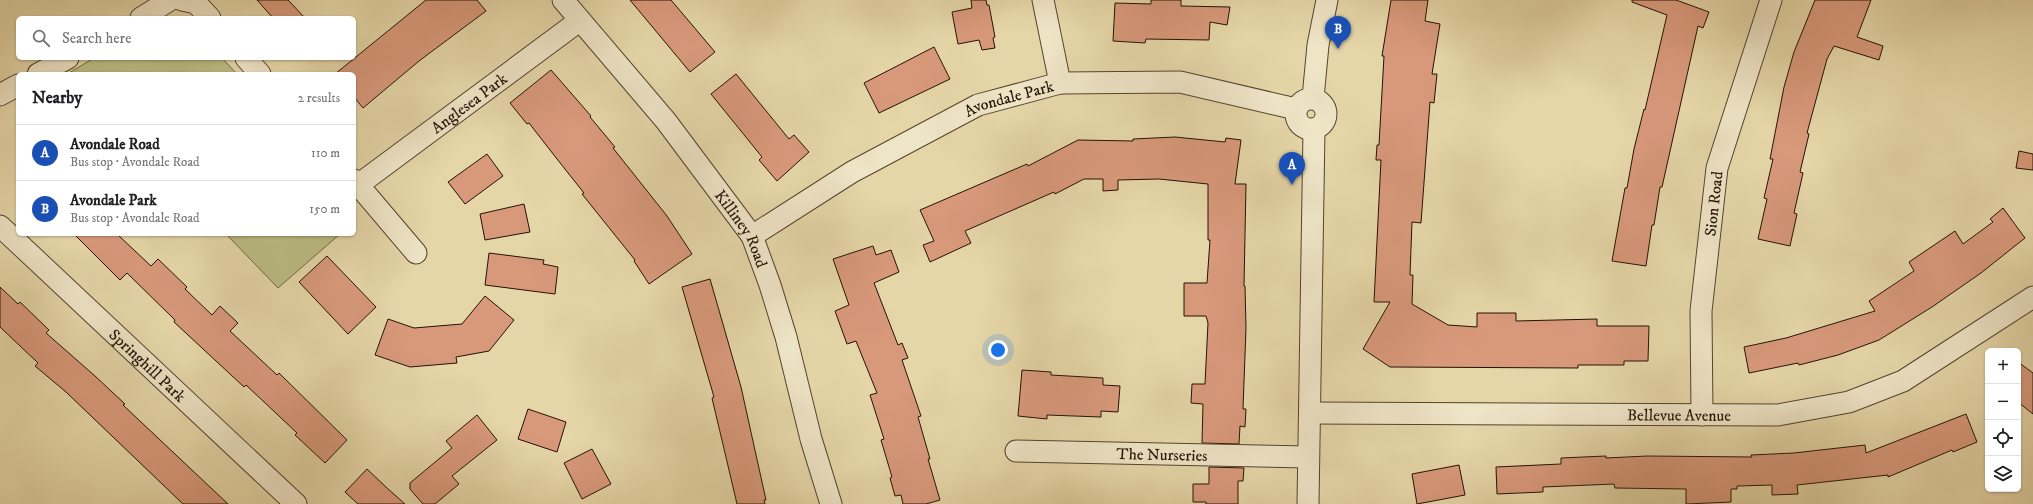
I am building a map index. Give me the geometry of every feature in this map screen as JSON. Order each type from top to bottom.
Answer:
[{"type":"street","points":[[144,16],[170,0]]},
{"type":"street","points":[[182,0],[196,2],[208,16]]},
{"type":"street","name":"Killiney Road","points":[[563,0],[579,21],[666,121],[752,236],[770,285],[786,337],[811,439],[831,504]]},
{"type":"street","points":[[1044,0],[1060,83]]},
{"type":"street","points":[[1308,504],[1314,129],[1304,127],[1297,119],[1305,102],[1327,0]]},
{"type":"street","name":"Sion Road","points":[[1702,415],[1701,311],[1717,168],[1771,0]]},
{"type":"street","name":"Anglesea Park","points":[[416,253],[356,182],[579,21]]},
{"type":"street","points":[[42,72],[64,60]]},
{"type":"street","points":[[248,60],[258,72]]},
{"type":"street","name":"Avondale Park","points":[[752,236],[852,172],[978,105],[1060,83],[1180,82],[1305,102]]},
{"type":"street","points":[[0,95],[16,86]]},
{"type":"street","name":"Springhill Park","points":[[0,226],[296,504]]},
{"type":"street","name":"Bellevue Avenue","points":[[1310,412],[1778,415],[1849,402],[1903,381],[2029,304]]},
{"type":"street","name":"The Nurseries","points":[[1016,451],[1308,457]]},
{"type":"green space","points":[[91,60],[224,60],[235,72],[71,72]]},
{"type":"green space","points":[[228,236],[338,236],[278,288]]},
{"type":"building","points":[[257,0],[288,0],[303,16],[271,16]]},
{"type":"building","points":[[426,0],[477,0],[486,11],[419,61],[363,108],[356,99],[356,72],[337,72],[352,60],[356,60],[356,57]]},
{"type":"building","points":[[630,0],[671,0],[715,52],[690,72]]},
{"type":"building","points":[[971,0],[986,0],[987,5],[989,5],[995,37],[993,38],[995,48],[982,50],[979,40],[958,44],[952,12],[972,8]]},
{"type":"building","points":[[1151,0],[1181,0],[1181,6],[1230,7],[1227,25],[1210,22],[1209,40],[1146,39],[1145,43],[1113,41],[1115,3],[1151,4]]},
{"type":"building","points":[[1391,0],[1428,0],[1425,21],[1440,24],[1432,74],[1437,74],[1434,103],[1430,102],[1421,223],[1412,222],[1410,275],[1413,275],[1412,304],[1448,325],[1477,327],[1477,313],[1516,313],[1516,321],[1597,319],[1597,326],[1649,326],[1648,361],[1624,361],[1624,365],[1578,365],[1578,368],[1390,367],[1363,349],[1390,302],[1374,302],[1381,160],[1376,160],[1377,145],[1379,145],[1384,56],[1382,56]]},
{"type":"building","points":[[1632,0],[1676,0],[1709,12],[1703,28],[1698,26],[1662,187],[1660,187],[1654,225],[1652,225],[1646,266],[1612,261],[1625,188],[1627,188],[1634,149],[1644,109],[1645,110],[1667,15],[1632,2]]},
{"type":"building","points":[[1815,0],[1871,0],[1857,37],[1883,46],[1879,60],[1834,46],[1827,59],[1807,133],[1809,134],[1800,172],[1803,173],[1794,213],[1797,214],[1790,246],[1758,239],[1767,199],[1764,198],[1773,159],[1770,159],[1784,87],[1794,52]]},
{"type":"building","points":[[934,47],[950,79],[879,113],[864,83]]},
{"type":"building","points":[[551,70],[591,116],[590,117],[615,147],[613,148],[667,216],[692,254],[649,284],[634,261],[635,260],[582,194],[584,193],[529,123],[527,124],[510,103]]},
{"type":"building","points":[[736,74],[789,139],[794,135],[809,152],[777,181],[759,160],[762,157],[711,94]]},
{"type":"building","points":[[1175,137],[1225,142],[1226,138],[1241,140],[1235,184],[1246,184],[1244,286],[1246,328],[1243,409],[1246,409],[1245,427],[1240,426],[1239,444],[1202,443],[1203,404],[1191,403],[1192,384],[1205,384],[1208,323],[1206,316],[1184,316],[1184,283],[1207,283],[1210,240],[1208,240],[1208,184],[1159,179],[1118,180],[1118,190],[1103,191],[1103,179],[1084,179],[1055,194],[1054,192],[965,231],[971,243],[930,262],[923,245],[934,241],[920,210],[1027,164],[1028,166],[1078,140],[1133,141],[1133,139]]},
{"type":"building","points":[[2019,151],[2033,154],[2033,170],[2016,168]]},
{"type":"building","points":[[487,154],[503,176],[465,204],[448,182]]},
{"type":"building","points":[[524,204],[530,232],[485,240],[480,214]]},
{"type":"building","points":[[2003,208],[2025,238],[1981,273],[1932,307],[1879,340],[1838,355],[1799,365],[1798,363],[1749,373],[1744,347],[1786,338],[1875,311],[1869,301],[1914,271],[1909,262],[1955,231],[1963,244],[1993,222],[1990,219]]},
{"type":"building","points":[[76,236],[119,236],[151,266],[158,259],[187,287],[185,289],[212,315],[220,306],[238,323],[230,331],[277,375],[279,373],[347,440],[325,463],[295,435],[297,433],[246,385],[244,387],[174,322],[175,320],[127,273],[120,280]]},
{"type":"building","points":[[873,246],[876,255],[891,250],[899,272],[874,283],[898,345],[902,343],[908,358],[902,360],[921,416],[918,417],[940,500],[926,504],[903,504],[901,495],[895,496],[890,478],[892,477],[881,440],[884,439],[870,395],[877,393],[856,341],[847,344],[835,311],[849,305],[833,259]]},
{"type":"building","points":[[489,253],[544,260],[543,264],[558,267],[555,294],[485,285]]},
{"type":"building","points":[[327,256],[376,307],[348,334],[299,282]]},
{"type":"building","points":[[710,279],[741,387],[766,500],[764,500],[765,504],[737,504],[712,398],[714,397],[682,287]]},
{"type":"building","points":[[0,287],[18,304],[20,302],[49,330],[46,333],[125,404],[123,405],[228,504],[183,504],[66,392],[35,366],[38,363],[0,327]]},
{"type":"building","points":[[485,296],[514,320],[489,351],[456,357],[457,363],[410,367],[375,355],[388,319],[414,328],[462,324]]},
{"type":"building","points":[[2021,364],[2033,373],[2033,414],[2021,404]]},
{"type":"building","points":[[1022,370],[1051,372],[1051,375],[1103,378],[1103,385],[1120,386],[1118,412],[1101,411],[1101,417],[1047,415],[1047,419],[1018,416]]},
{"type":"building","points":[[528,409],[566,422],[557,452],[518,439]]},
{"type":"building","points":[[1966,414],[1977,442],[1953,452],[1952,450],[1888,477],[1888,475],[1797,485],[1798,494],[1772,495],[1772,485],[1737,486],[1737,489],[1731,489],[1731,502],[1686,504],[1686,489],[1615,488],[1614,484],[1543,487],[1543,492],[1497,494],[1496,467],[1561,464],[1561,458],[1606,456],[1606,458],[1647,456],[1752,457],[1751,455],[1794,453],[1865,445],[1866,453]]},
{"type":"building","points":[[477,415],[497,440],[452,476],[459,484],[435,504],[423,504],[410,489],[410,483],[452,448],[446,441]]},
{"type":"building","points":[[592,449],[611,484],[582,499],[564,463]]},
{"type":"building","points":[[1459,465],[1465,495],[1417,504],[1412,474]]},
{"type":"building","points":[[1209,467],[1244,468],[1243,481],[1238,481],[1238,504],[1206,504],[1206,502],[1193,502],[1193,484],[1209,484]]},
{"type":"building","points":[[367,469],[405,504],[358,504],[345,492]]},
{"type":"place","name":"Avondale Park","points":[[1338,49]]},
{"type":"place","name":"Avondale Road","points":[[1292,185]]}]
